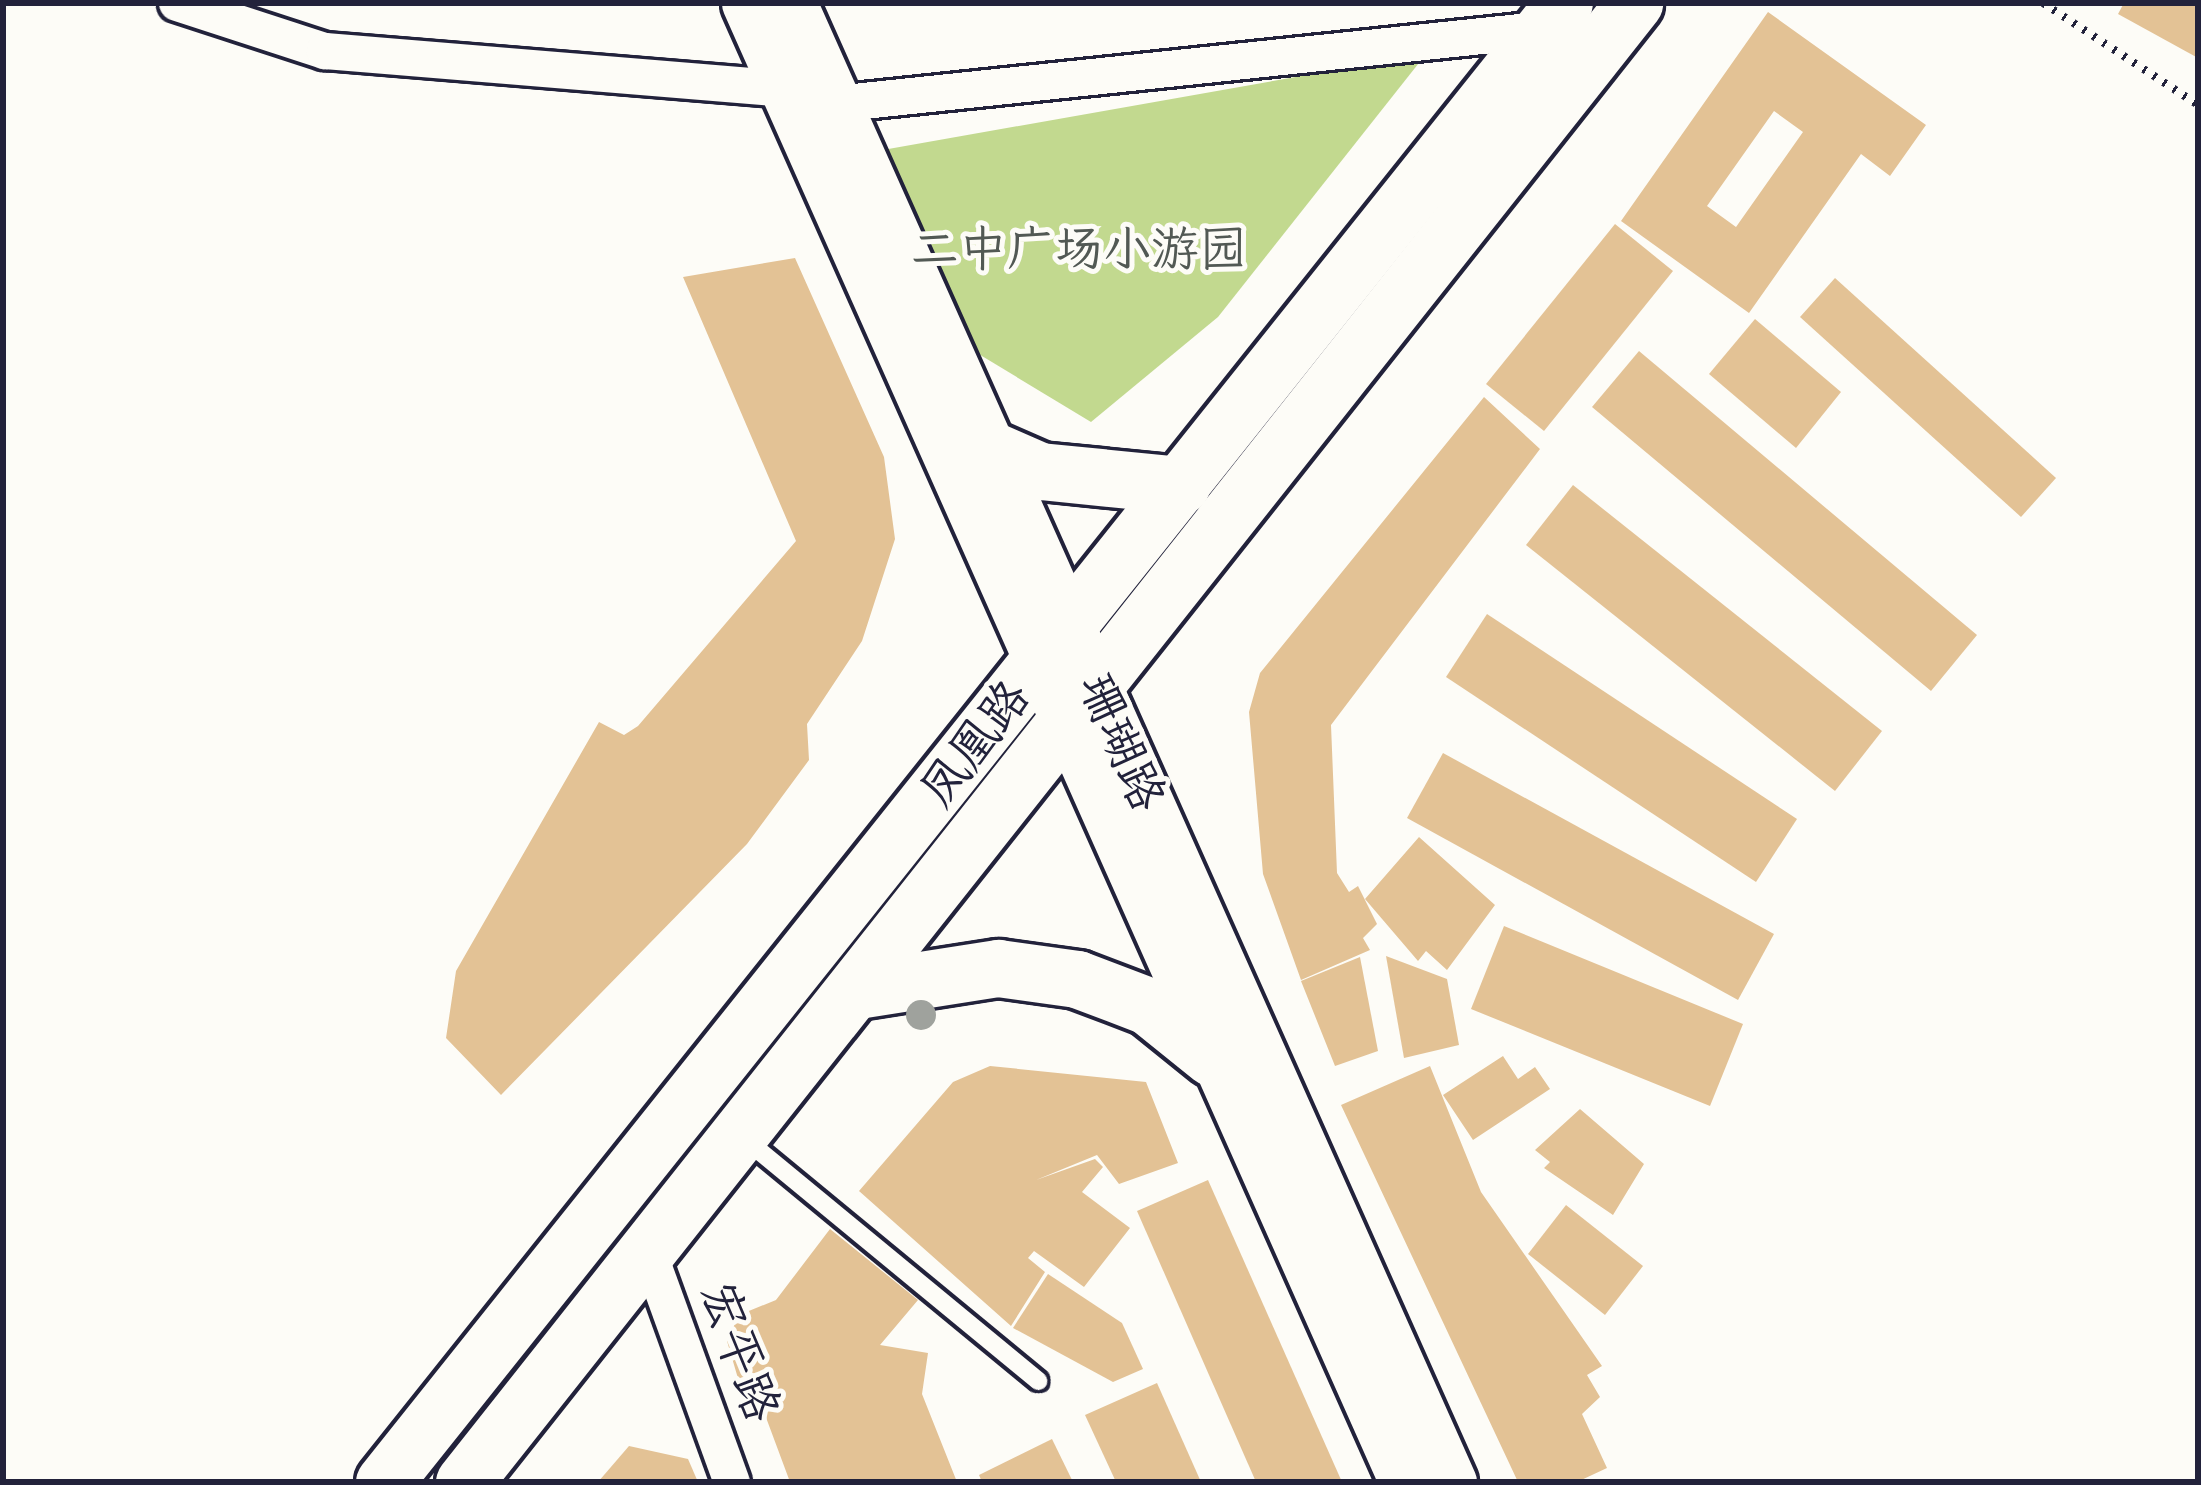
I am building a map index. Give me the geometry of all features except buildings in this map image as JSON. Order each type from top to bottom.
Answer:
[{"type":"main road","name":"珊瑚路","points":[[747,3],[1450,1482]]},
{"type":"main road","name":"珊瑚路","points":[[790,3],[987,448],[1053,650]]},
{"type":"main road","name":"凤凰路","points":[[464,1482],[650,1256],[1634,3]]},
{"type":"main road","name":"凤凰路","points":[[384,1482],[1053,650],[1323,300],[1551,16]]},
{"type":"main road","points":[[1323,300],[1370,338]]},
{"type":"main road","points":[[987,448],[1052,473],[1181,484]]},
{"type":"main road","name":"珊瑚路","points":[[1079,709],[1211,1057],[1405,1482]]},
{"type":"main road","points":[[857,990],[998,968],[1077,980],[1148,1006],[1211,1057]]},
{"type":"street","points":[[177,3],[325,51],[784,89]]},
{"type":"street","points":[[835,104],[1551,16]]},
{"type":"street","name":"宏平路","points":[[650,1256],[733,1482]]},
{"type":"lane","points":[[743,1137],[1038,1381]]},
{"type":"path","points":[[2043,3],[2198,104]]},
{"type":"green space","name":"二中广场小游园","points":[[1426,54],[1218,317],[1091,422],[967,347],[877,151]]}]
